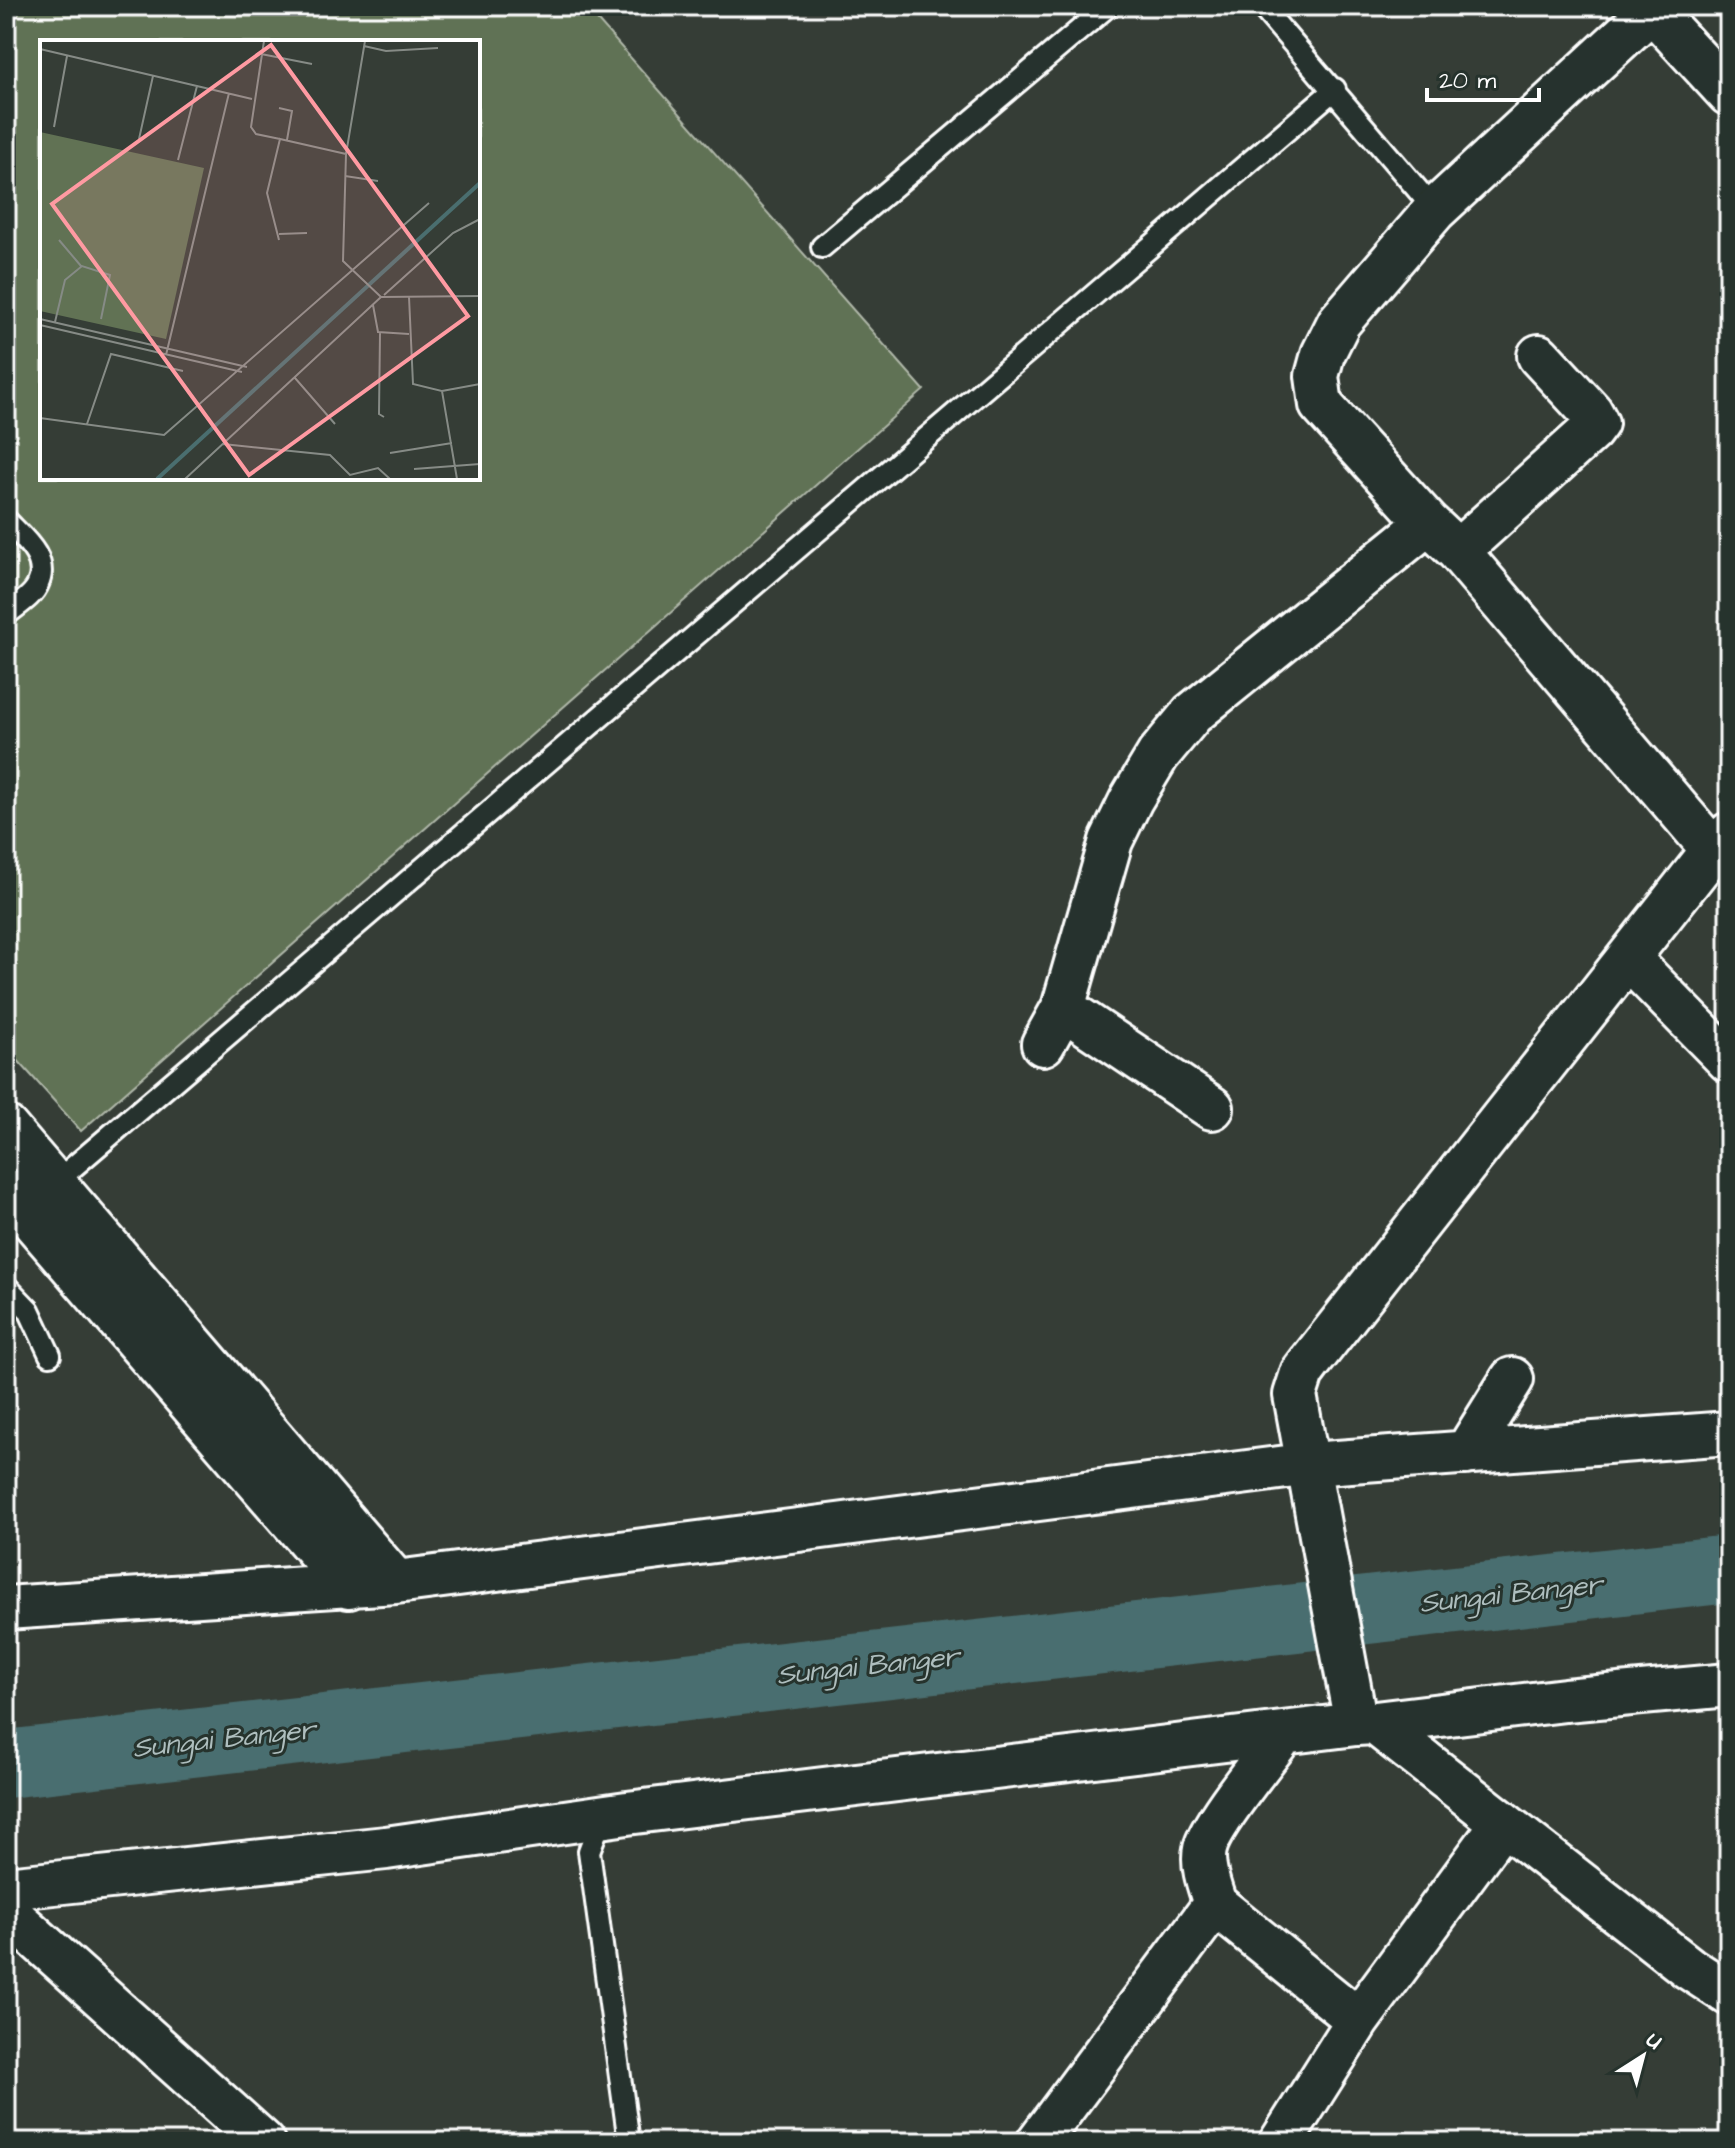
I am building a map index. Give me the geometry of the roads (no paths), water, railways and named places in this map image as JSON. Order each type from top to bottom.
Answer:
[{"type":"street","points":[[1729,94],[1654,8],[1435,210],[1339,322],[1323,354],[1317,376],[1321,405],[1721,842],[1302,1373],[1295,1395],[1362,1720],[1689,1968],[1729,1994]]},
{"type":"street","points":[[1043,1044],[1063,1008],[1111,841],[1158,755],[1192,714],[1591,431],[1597,423],[1591,412],[1539,356]]},
{"type":"street","points":[[1628,958],[1729,1061]]},
{"type":"street","points":[[1063,1008],[1212,1108]]},
{"type":"street","points":[[6,1127],[396,1582]]},
{"type":"street","points":[[14,1199],[349,1587]]},
{"type":"street","points":[[1466,1453],[1512,1379]]},
{"type":"street","points":[[6,1608],[349,1587],[1466,1453],[1729,1433]]},
{"type":"street","points":[[6,1888],[386,1848],[602,1817],[1283,1734],[1362,1720],[1729,1685]]},
{"type":"street","points":[[1283,1734],[1215,1828],[1205,1847],[1205,1864],[1215,1904],[1358,2020]]},
{"type":"street","points":[[1281,2142],[1358,2020],[1502,1824]]},
{"type":"street","points":[[1038,2142],[1215,1904]]},
{"type":"street","points":[[6,1911],[263,2142]]},
{"type":"lane","points":[[822,247],[1108,6]]},
{"type":"lane","points":[[1261,6],[1335,89],[1435,210]]},
{"type":"lane","points":[[14,1199],[54,1183],[1335,89]]},
{"type":"lane","points":[[6,520],[35,550],[41,572],[38,586],[6,615]]},
{"type":"lane","points":[[6,1286],[29,1310],[50,1355]]},
{"type":"lane","points":[[602,1817],[589,1851],[629,2142]]},
{"type":"waterway","name":"Sungai Banger","points":[[6,1764],[1729,1569]]}]
